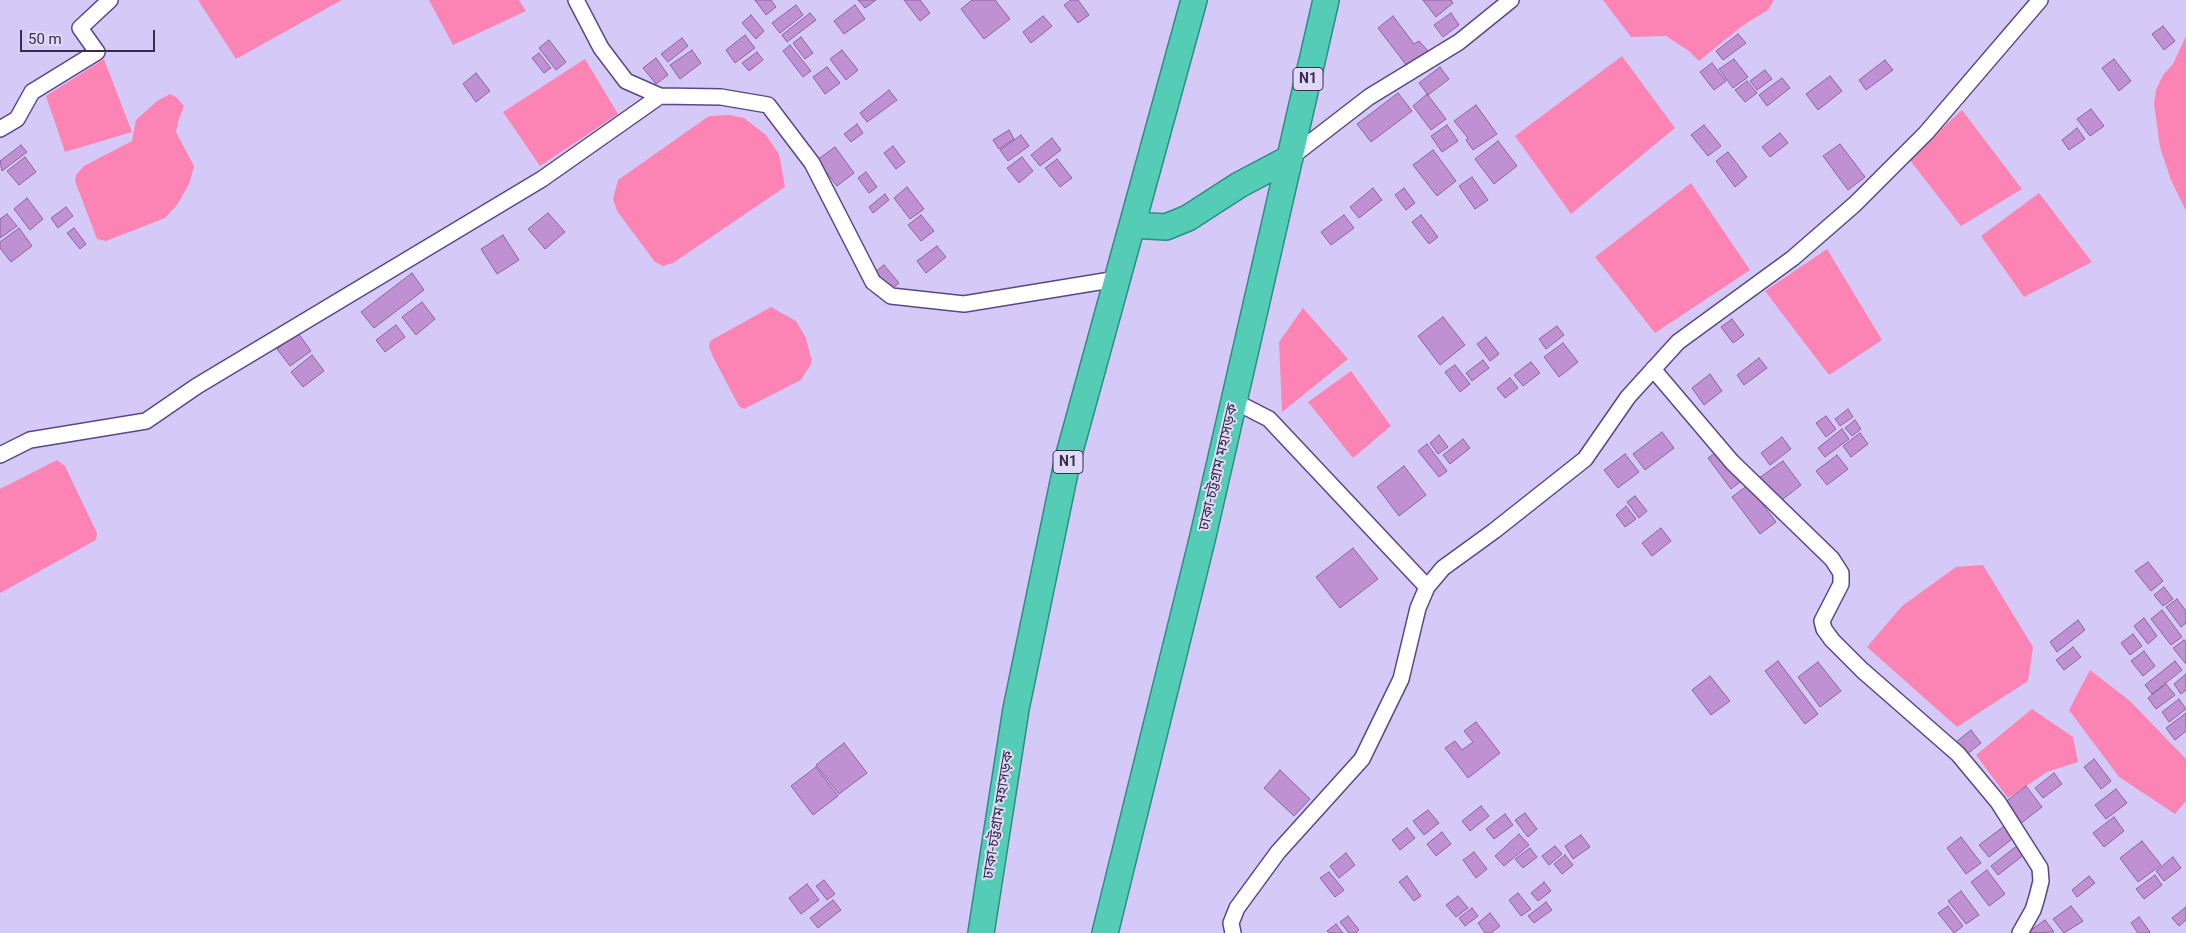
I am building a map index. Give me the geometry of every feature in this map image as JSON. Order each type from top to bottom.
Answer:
[{"type":"highway","name":"ঢাকা-চট্টগ্রাম মহাসড়ক","points":[[981,933],[1018,700],[1068,458],[1194,0]]},
{"type":"highway","name":"ঢাকা-চট্টগ্রাম মহাসড়ক","points":[[1105,933],[1234,401],[1326,0]]},
{"type":"highway","points":[[1132,225],[1166,226],[1188,218],[1240,185],[1290,158]]},
{"type":"street","points":[[0,129],[17,119],[32,92],[97,52],[80,28],[110,0]]},
{"type":"street","points":[[576,0],[602,48],[626,81],[660,96],[721,97],[768,105],[812,163],[873,282],[892,296],[964,304],[1117,279]]},
{"type":"street","points":[[1290,158],[1369,97],[1459,42],[1511,0]]},
{"type":"street","points":[[1233,933],[1231,922],[1237,908],[1272,860],[1362,759],[1401,679],[1418,608],[1427,587],[1443,568],[1494,532],[1585,459],[1628,397],[1678,342],[1793,258],[1855,204],[1926,133],[2040,0]]},
{"type":"street","points":[[0,455],[30,440],[146,421],[197,386],[542,179],[660,96]]},
{"type":"street","points":[[1653,368],[1732,462],[1832,558],[1841,573],[1840,584],[1822,621],[1824,629],[1832,640],[1862,670],[1958,754],[1998,802],[2040,868],[2041,881],[2033,910],[2020,933]]},
{"type":"street","points":[[1234,401],[1270,419],[1427,587]]},
{"type":"shaded area","points":[[198,0],[342,0],[236,59]]},
{"type":"shaded area","points":[[429,0],[519,0],[526,11],[453,45]]},
{"type":"shaded area","points":[[1603,0],[1773,0],[1773,2],[1768,10],[1742,26],[1699,61],[1689,51],[1666,36],[1631,37]]},
{"type":"shaded area","points":[[2186,36],[2186,211],[2171,180],[2160,147],[2154,104],[2156,90],[2163,75],[2173,64]]},
{"type":"shaded area","points":[[1622,56],[1675,128],[1571,214],[1515,136]]},
{"type":"shaded area","points":[[104,59],[132,132],[65,152],[46,96]]},
{"type":"shaded area","points":[[585,59],[618,114],[540,166],[503,112]]},
{"type":"shaded area","points":[[170,94],[176,97],[184,106],[176,132],[194,166],[189,184],[177,205],[165,218],[106,241],[97,239],[75,181],[76,175],[84,166],[132,141],[136,120],[157,101]]},
{"type":"shaded area","points":[[1962,110],[2022,189],[1961,226],[1909,159]]},
{"type":"shaded area","points":[[730,115],[744,118],[766,135],[779,154],[785,187],[673,263],[663,266],[655,262],[617,211],[613,199],[618,180],[709,116]]},
{"type":"shaded area","points":[[1691,183],[1750,270],[1655,333],[1595,257]]},
{"type":"shaded area","points":[[2039,193],[2092,262],[2024,297],[1981,236]]},
{"type":"shaded area","points":[[1827,249],[1882,340],[1829,375],[1765,291]]},
{"type":"shaded area","points":[[771,307],[796,321],[806,338],[812,362],[801,380],[744,409],[739,406],[713,357],[709,347],[710,341]]},
{"type":"shaded area","points":[[1303,308],[1348,359],[1282,412],[1279,342]]},
{"type":"shaded area","points":[[1351,371],[1391,426],[1353,458],[1308,402]]},
{"type":"shaded area","points":[[57,460],[65,466],[97,533],[96,540],[0,593],[0,489]]},
{"type":"shaded area","points":[[1983,565],[2033,647],[2028,681],[1957,727],[1867,647],[1902,606],[1956,567]]},
{"type":"shaded area","points":[[2090,670],[2130,701],[2186,759],[2186,801],[2175,814],[2119,777],[2069,710]]},
{"type":"shaded area","points":[[2032,709],[2073,737],[2078,762],[2047,772],[2008,798],[1976,755]]},
{"type":"building","points":[[755,0],[771,0],[776,7],[766,15]]},
{"type":"building","points":[[858,0],[876,0],[865,8]]},
{"type":"building","points":[[904,0],[920,0],[930,13],[920,21]]},
{"type":"building","points":[[972,0],[995,0],[1010,19],[984,39],[961,9]]},
{"type":"building","points":[[1071,0],[1078,0],[1089,15],[1078,23],[1064,5]]},
{"type":"building","points":[[1423,0],[1451,0],[1453,3],[1436,17]]},
{"type":"building","points":[[796,5],[803,15],[780,33],[772,23]]},
{"type":"building","points":[[855,5],[865,19],[844,34],[834,21]]},
{"type":"building","points":[[810,13],[816,20],[787,42],[782,35]]},
{"type":"building","points":[[1451,13],[1459,25],[1443,37],[1434,25]]},
{"type":"building","points":[[751,15],[764,31],[756,39],[742,23]]},
{"type":"building","points":[[1043,16],[1052,26],[1031,43],[1023,32]]},
{"type":"building","points":[[1393,16],[1414,44],[1419,41],[1428,51],[1407,66],[1378,28]]},
{"type":"building","points":[[2163,26],[2175,41],[2164,50],[2152,34]]},
{"type":"building","points":[[1738,34],[1746,43],[1723,60],[1716,51]]},
{"type":"building","points":[[745,35],[755,48],[735,63],[726,50]]},
{"type":"building","points":[[801,37],[813,53],[805,59],[793,43]]},
{"type":"building","points":[[682,38],[688,46],[668,62],[661,54]]},
{"type":"building","points":[[549,40],[566,62],[556,70],[539,48]]},
{"type":"building","points":[[790,45],[811,71],[803,77],[783,51]]},
{"type":"building","points":[[692,50],[701,63],[680,79],[670,65]]},
{"type":"building","points":[[842,50],[858,70],[846,80],[830,59]]},
{"type":"building","points":[[757,52],[763,60],[749,71],[742,63]]},
{"type":"building","points":[[539,53],[551,68],[544,73],[532,58]]},
{"type":"building","points":[[656,58],[668,75],[656,84],[643,68]]},
{"type":"building","points":[[1734,59],[1748,77],[1733,88],[1719,69]]},
{"type":"building","points":[[2114,59],[2131,81],[2119,91],[2102,68]]},
{"type":"building","points":[[1885,60],[1893,70],[1866,90],[1859,80]]},
{"type":"building","points":[[1712,63],[1726,81],[1714,90],[1700,72]]},
{"type":"building","points":[[827,67],[840,83],[825,94],[813,77]]},
{"type":"building","points":[[1440,67],[1449,79],[1428,95],[1419,83]]},
{"type":"building","points":[[1765,70],[1772,79],[1757,90],[1750,81]]},
{"type":"building","points":[[476,73],[490,91],[476,102],[463,84]]},
{"type":"building","points":[[1830,76],[1842,91],[1818,110],[1806,94]]},
{"type":"building","points":[[1782,78],[1790,88],[1767,106],[1759,95]]},
{"type":"building","points":[[1747,81],[1757,93],[1745,102],[1735,90]]},
{"type":"building","points":[[889,90],[897,100],[867,122],[860,113]]},
{"type":"building","points":[[1398,93],[1412,111],[1371,142],[1357,124]]},
{"type":"building","points":[[1427,94],[1446,119],[1431,130],[1413,106]]},
{"type":"building","points":[[1476,105],[1497,134],[1473,150],[1466,140],[1468,138],[1454,121]]},
{"type":"building","points":[[2091,109],[2104,126],[2090,136],[2077,119]]},
{"type":"building","points":[[857,124],[863,133],[851,142],[844,134]]},
{"type":"building","points":[[1447,125],[1458,141],[1442,152],[1431,136]]},
{"type":"building","points":[[1704,125],[1721,146],[1708,156],[1691,135]]},
{"type":"building","points":[[2077,128],[2085,139],[2069,150],[2062,140]]},
{"type":"building","points":[[1009,130],[1014,139],[999,149],[993,140]]},
{"type":"building","points":[[1780,133],[1788,143],[1770,157],[1762,147]]},
{"type":"building","points":[[1021,135],[1029,146],[1008,161],[1000,150]]},
{"type":"building","points":[[1052,138],[1061,150],[1040,166],[1031,155]]},
{"type":"building","points":[[1498,141],[1517,166],[1494,184],[1475,159]]},
{"type":"building","points":[[1840,144],[1865,177],[1848,190],[1823,156]]},
{"type":"building","points":[[21,145],[27,152],[2,171],[0,161]]},
{"type":"building","points":[[893,146],[905,162],[896,169],[884,153]]},
{"type":"building","points":[[835,147],[854,173],[837,186],[817,160]]},
{"type":"building","points":[[1433,150],[1456,181],[1437,196],[1413,165]]},
{"type":"building","points":[[1728,152],[1747,177],[1735,187],[1716,161]]},
{"type":"building","points":[[25,157],[36,172],[19,185],[7,171]]},
{"type":"building","points":[[1022,157],[1033,171],[1019,183],[1007,168]]},
{"type":"building","points":[[1057,159],[1072,178],[1060,187],[1045,168]]},
{"type":"building","points":[[866,172],[877,187],[869,193],[858,178]]},
{"type":"building","points":[[1472,177],[1488,200],[1475,209],[1459,186]]},
{"type":"building","points":[[907,187],[924,209],[910,219],[894,198]]},
{"type":"building","points":[[1373,188],[1382,200],[1359,218],[1350,207]]},
{"type":"building","points":[[1404,188],[1415,203],[1406,210],[1395,195]]},
{"type":"building","points":[[885,194],[889,200],[873,213],[869,207]]},
{"type":"building","points":[[27,198],[43,219],[30,230],[14,209]]},
{"type":"building","points":[[66,207],[73,216],[58,228],[51,218]]},
{"type":"building","points":[[548,213],[565,232],[545,249],[528,229]]},
{"type":"building","points":[[7,214],[17,226],[0,238],[0,219]]},
{"type":"building","points":[[921,215],[934,231],[921,241],[908,225]]},
{"type":"building","points":[[1344,215],[1354,228],[1331,245],[1321,232]]},
{"type":"building","points":[[1421,215],[1438,237],[1429,244],[1412,222]]},
{"type":"building","points":[[19,228],[32,246],[11,262],[0,248],[0,242]]},
{"type":"building","points":[[74,228],[86,244],[80,249],[67,233]]},
{"type":"building","points":[[503,235],[519,260],[497,274],[481,249]]},
{"type":"building","points":[[937,246],[946,257],[926,273],[917,261]]},
{"type":"building","points":[[884,265],[899,283],[889,291],[875,272]]},
{"type":"building","points":[[412,273],[424,290],[374,328],[361,312]]},
{"type":"building","points":[[422,302],[435,319],[416,335],[402,317]]},
{"type":"building","points":[[1443,317],[1465,345],[1440,365],[1418,336]]},
{"type":"building","points":[[1732,319],[1744,335],[1733,343],[1721,327]]},
{"type":"building","points":[[396,325],[405,337],[385,352],[376,340]]},
{"type":"building","points":[[1557,326],[1564,335],[1546,349],[1539,339]]},
{"type":"building","points":[[298,333],[311,351],[290,366],[277,349]]},
{"type":"building","points":[[1486,337],[1499,354],[1490,361],[1477,344]]},
{"type":"building","points":[[1563,343],[1578,362],[1559,377],[1544,357]]},
{"type":"building","points":[[312,355],[324,371],[303,387],[291,372]]},
{"type":"building","points":[[1759,358],[1767,368],[1744,385],[1737,375]]},
{"type":"building","points":[[1483,360],[1489,368],[1472,381],[1466,373]]},
{"type":"building","points":[[1531,362],[1540,373],[1523,386],[1514,375]]},
{"type":"building","points":[[1455,365],[1470,384],[1460,392],[1445,372]]},
{"type":"building","points":[[1710,374],[1722,391],[1704,405],[1692,388]]},
{"type":"building","points":[[1510,378],[1518,388],[1505,398],[1497,388]]},
{"type":"building","points":[[1848,409],[1853,417],[1840,426],[1835,419]]},
{"type":"building","points":[[1826,416],[1836,429],[1826,437],[1816,423]]},
{"type":"building","points":[[1855,420],[1861,429],[1852,436],[1845,428]]},
{"type":"building","points":[[1842,429],[1849,439],[1825,457],[1818,448]]},
{"type":"building","points":[[1662,432],[1674,448],[1645,470],[1633,454]]},
{"type":"building","points":[[1860,433],[1868,444],[1851,457],[1843,446]]},
{"type":"building","points":[[1439,435],[1448,447],[1438,454],[1430,443]]},
{"type":"building","points":[[1782,437],[1791,449],[1770,465],[1761,453]]},
{"type":"building","points":[[1463,439],[1470,448],[1450,464],[1443,455]]},
{"type":"building","points":[[1427,444],[1447,471],[1439,477],[1418,451]]},
{"type":"building","points":[[1721,449],[1744,479],[1731,489],[1708,458]]},
{"type":"building","points":[[1625,454],[1639,472],[1618,488],[1604,470]]},
{"type":"building","points":[[1837,455],[1848,469],[1827,485],[1816,471]]},
{"type":"building","points":[[1783,461],[1801,485],[1778,503],[1759,478]]},
{"type":"building","points":[[1404,466],[1426,495],[1399,516],[1377,487]]},
{"type":"building","points":[[1748,485],[1776,522],[1760,534],[1732,497]]},
{"type":"building","points":[[1635,496],[1647,511],[1639,518],[1627,502]]},
{"type":"building","points":[[1626,506],[1636,519],[1625,527],[1616,515]]},
{"type":"building","points":[[1661,528],[1671,541],[1652,556],[1642,543]]},
{"type":"building","points":[[1353,548],[1378,579],[1340,608],[1316,577]]},
{"type":"building","points":[[2148,562],[2163,581],[2151,591],[2135,571]]},
{"type":"building","points":[[2164,587],[2173,599],[2163,606],[2154,595]]},
{"type":"building","points":[[2177,599],[2186,611],[2186,623],[2181,627],[2166,607]]},
{"type":"building","points":[[2162,610],[2182,637],[2171,645],[2151,619]]},
{"type":"building","points":[[2144,618],[2157,636],[2148,644],[2134,626]]},
{"type":"building","points":[[2078,620],[2085,630],[2057,652],[2050,642]]},
{"type":"building","points":[[2133,634],[2142,646],[2130,655],[2121,643]]},
{"type":"building","points":[[2184,640],[2186,642],[2186,664],[2173,648]]},
{"type":"building","points":[[2073,647],[2081,657],[2064,670],[2056,660]]},
{"type":"building","points":[[2144,651],[2155,666],[2143,676],[2131,661]]},
{"type":"building","points":[[1778,661],[1818,714],[1805,724],[1765,671]]},
{"type":"building","points":[[2175,661],[2182,670],[2152,694],[2145,685]]},
{"type":"building","points":[[1818,662],[1841,691],[1820,707],[1798,677]]},
{"type":"building","points":[[2186,674],[2186,690],[2181,694],[2174,684]]},
{"type":"building","points":[[1710,676],[1730,701],[1711,715],[1692,690]]},
{"type":"building","points":[[2166,684],[2175,695],[2156,709],[2148,698]]},
{"type":"building","points":[[2179,699],[2186,709],[2169,722],[2162,712]]},
{"type":"building","points":[[2186,713],[2186,731],[2175,740],[2166,728]]},
{"type":"building","points":[[1476,722],[1500,753],[1468,778],[1445,748],[1455,741],[1462,750],[1473,742],[1464,731]]},
{"type":"building","points":[[1971,730],[1981,743],[1966,755],[1956,742]]},
{"type":"building","points":[[844,743],[867,773],[839,794],[816,765]]},
{"type":"building","points":[[2094,759],[2111,781],[2101,789],[2084,767]]},
{"type":"building","points":[[816,767],[838,796],[813,815],[791,786]]},
{"type":"building","points":[[1280,770],[1310,799],[1294,816],[1264,788]]},
{"type":"building","points":[[2054,773],[2062,784],[2043,798],[2035,788]]},
{"type":"building","points":[[2026,786],[2042,807],[2020,824],[2004,803]]},
{"type":"building","points":[[2116,789],[2127,803],[2106,819],[2095,805]]},
{"type":"building","points":[[1481,806],[1489,816],[1470,831],[1462,821]]},
{"type":"building","points":[[1428,810],[1439,823],[1424,835],[1413,821]]},
{"type":"building","points":[[1525,813],[1537,829],[1528,837],[1515,820]]},
{"type":"building","points":[[1505,814],[1513,825],[1494,839],[1486,829]]},
{"type":"building","points":[[2114,817],[2124,831],[2104,847],[2093,833]]},
{"type":"building","points":[[2007,824],[2016,836],[1989,857],[1979,845]]},
{"type":"building","points":[[1407,828],[1415,838],[1400,850],[1392,840]]},
{"type":"building","points":[[1442,832],[1451,844],[1436,856],[1427,844]]},
{"type":"building","points":[[1519,834],[1529,845],[1504,866],[1495,856]]},
{"type":"building","points":[[1581,835],[1590,847],[1573,859],[1565,846]]},
{"type":"building","points":[[1961,837],[1981,863],[1966,874],[1947,848]]},
{"type":"building","points":[[2142,841],[2161,865],[2138,882],[2120,858]]},
{"type":"building","points":[[2018,845],[2025,854],[1998,875],[1991,866]]},
{"type":"building","points":[[1555,846],[1562,854],[1549,865],[1542,856]]},
{"type":"building","points":[[1530,848],[1537,857],[1523,868],[1515,859]]},
{"type":"building","points":[[1474,852],[1487,869],[1476,878],[1463,860]]},
{"type":"building","points":[[1346,853],[1355,865],[1339,878],[1330,866]]},
{"type":"building","points":[[1565,855],[1573,865],[1562,874],[1554,864]]},
{"type":"building","points":[[2173,857],[2181,868],[2164,881],[2156,871]]},
{"type":"building","points":[[1987,870],[2005,894],[1989,906],[1971,882]]},
{"type":"building","points":[[1329,872],[1344,890],[1335,897],[1320,878]]},
{"type":"building","points":[[2155,875],[2162,885],[2144,899],[2136,889]]},
{"type":"building","points":[[1407,876],[1421,896],[1414,901],[1399,882]]},
{"type":"building","points":[[2089,876],[2095,883],[2077,897],[2072,890]]},
{"type":"building","points":[[824,880],[835,894],[827,900],[816,886]]},
{"type":"building","points":[[1544,882],[1551,891],[1538,901],[1531,893]]},
{"type":"building","points":[[807,884],[819,900],[801,914],[789,898]]},
{"type":"building","points":[[1961,891],[1979,915],[1966,924],[1948,901]]},
{"type":"building","points":[[1518,893],[1531,909],[1521,916],[1509,900]]},
{"type":"building","points":[[1458,896],[1468,908],[1456,917],[1446,905]]},
{"type":"building","points":[[833,900],[841,910],[818,928],[810,918]]},
{"type":"building","points":[[1546,902],[1552,910],[1534,923],[1528,916]]},
{"type":"building","points":[[1948,906],[1963,926],[1954,933],[1938,913]]},
{"type":"building","points":[[2071,906],[2083,921],[2064,933],[2053,919]]},
{"type":"building","points":[[2186,907],[2186,920],[2179,926],[2172,918]]},
{"type":"building","points":[[1472,908],[1478,916],[1465,926],[1459,918]]},
{"type":"building","points":[[1490,913],[1500,926],[1491,933],[1485,933],[1478,923]]},
{"type":"building","points":[[1348,916],[1359,930],[1356,933],[1349,933],[1340,922]]},
{"type":"building","points":[[2139,917],[2149,933],[2138,933],[2131,923]]},
{"type":"building","points":[[2045,920],[2054,932],[2027,933]]},
{"type":"building","points":[[1336,924],[1343,933],[1329,933],[1327,931]]}]
